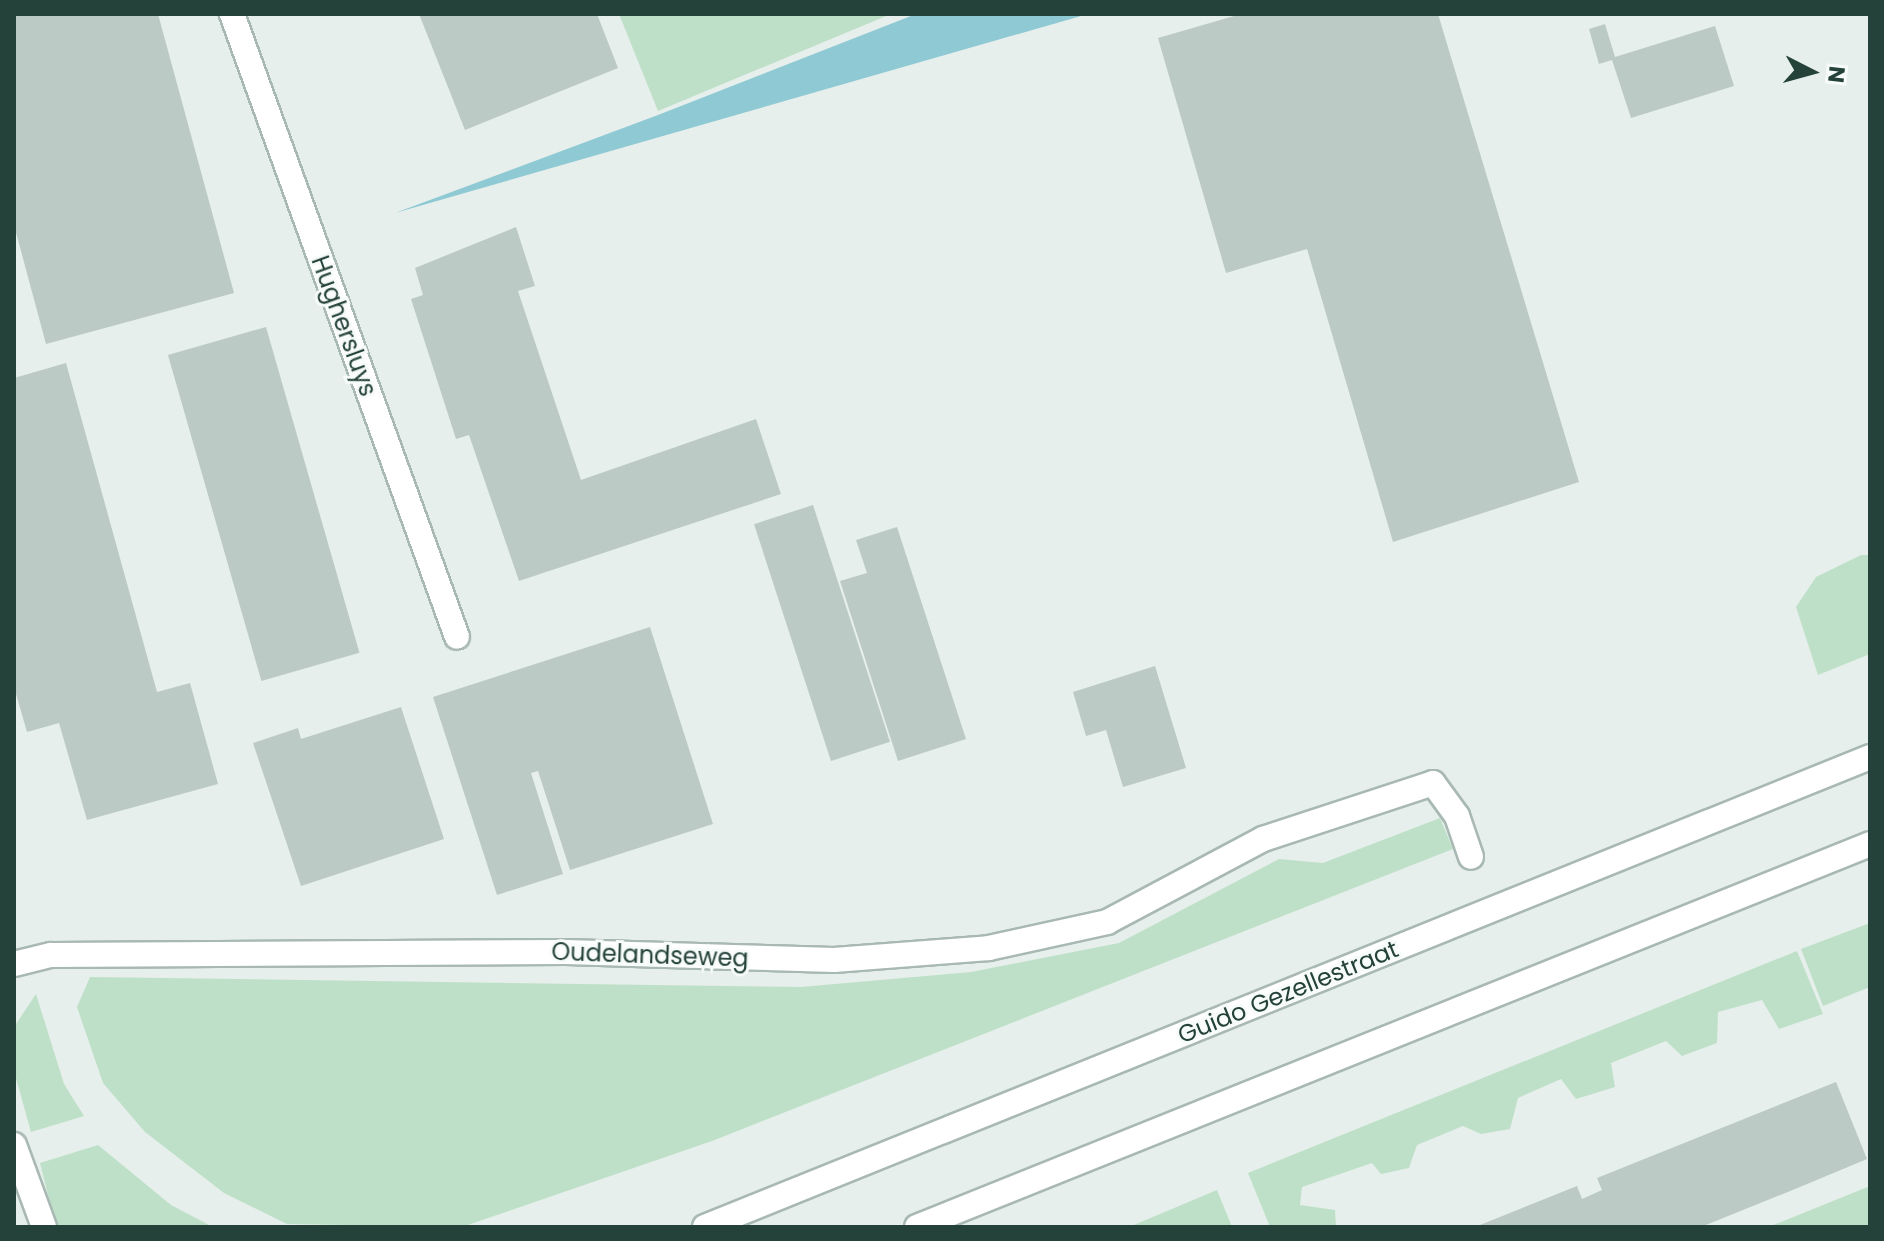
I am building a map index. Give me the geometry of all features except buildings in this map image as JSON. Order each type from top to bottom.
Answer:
[{"type":"main road","name":"Hughersluys","points":[[232,14],[457,637]]},
{"type":"main road","name":"Guido Gezellestraat","points":[[705,1227],[1870,757]]},
{"type":"main road","name":"Oudelandseweg","points":[[14,964],[51,955],[551,952],[834,960],[989,948],[1107,922],[1263,839],[1433,783],[1457,816],[1471,857]]},
{"type":"main road","points":[[917,1227],[1870,844]]},
{"type":"main road","points":[[14,1145],[44,1227]]},
{"type":"green space","points":[[619,14],[686,16],[891,14],[658,111]]},
{"type":"green space","points":[[1861,555],[1870,555],[1870,654],[1818,675],[1796,607],[1816,577]]},
{"type":"green space","points":[[1440,818],[1453,849],[712,1141],[462,1227],[287,1224],[224,1193],[145,1132],[103,1083],[77,1007],[90,977],[801,987],[971,972],[1119,943],[1279,859],[1323,863]]},
{"type":"green space","points":[[1870,923],[1870,987],[1823,1006],[1801,949]]},
{"type":"green space","points":[[1797,951],[1823,1014],[1779,1029],[1762,1000],[1718,1012],[1717,1043],[1682,1056],[1666,1041],[1611,1063],[1615,1087],[1576,1099],[1561,1079],[1518,1098],[1510,1129],[1481,1134],[1463,1126],[1417,1145],[1409,1168],[1381,1174],[1372,1163],[1302,1187],[1300,1205],[1335,1210],[1336,1227],[1270,1227],[1248,1173]]},
{"type":"green space","points":[[36,994],[64,1084],[84,1116],[31,1132],[14,1071],[14,1027]]},
{"type":"green space","points":[[98,1145],[171,1205],[213,1227],[56,1227],[40,1163]]},
{"type":"green space","points":[[1870,1186],[1870,1227],[1771,1227],[1771,1226]]},
{"type":"green space","points":[[1217,1190],[1232,1227],[1129,1227]]},
{"type":"water","points":[[916,14],[1088,14],[395,213],[658,115]]}]
